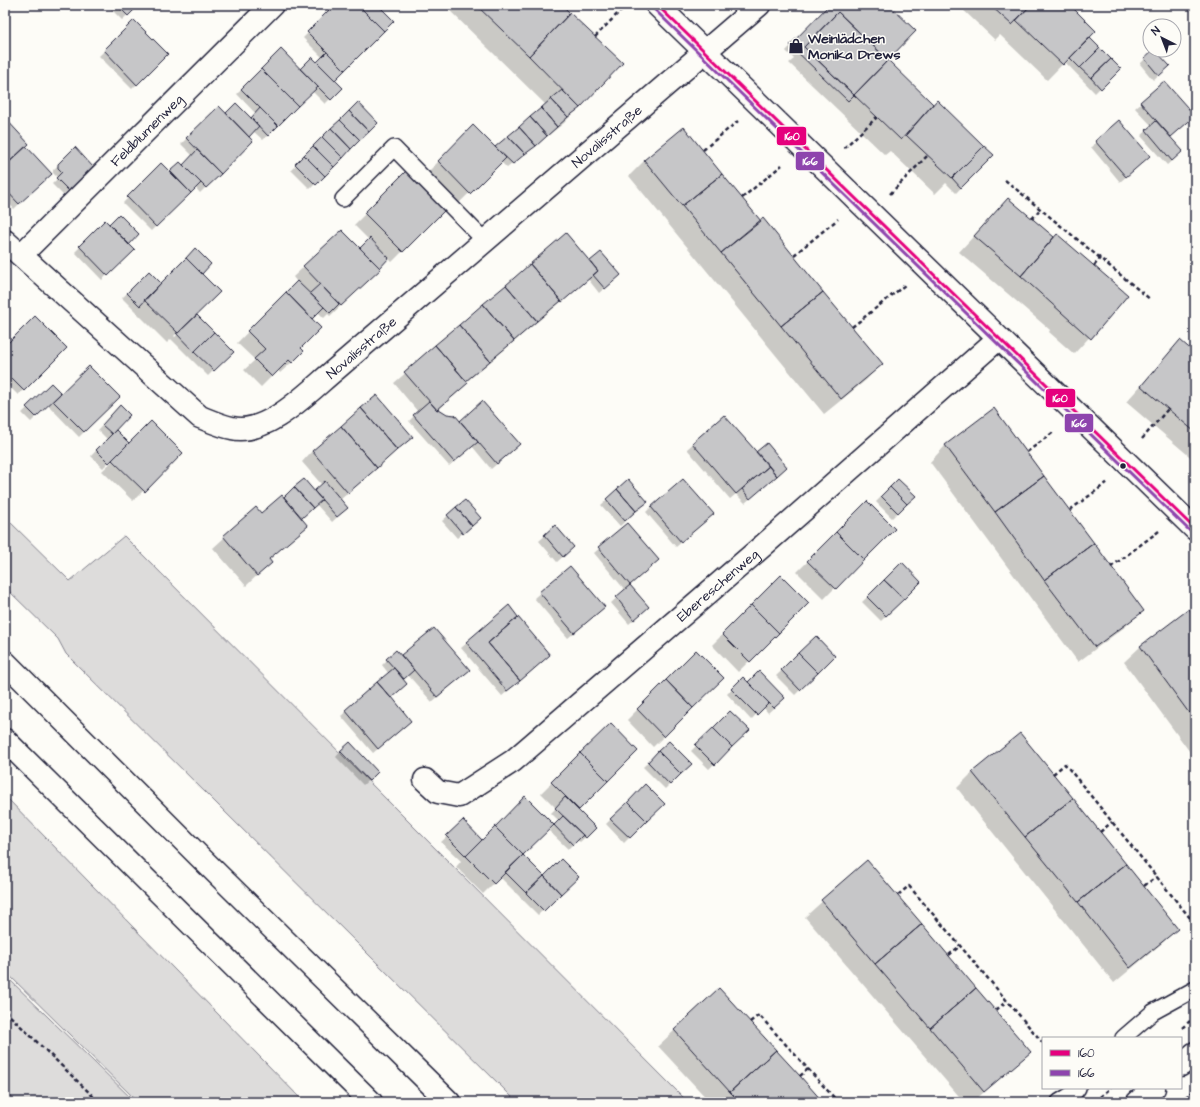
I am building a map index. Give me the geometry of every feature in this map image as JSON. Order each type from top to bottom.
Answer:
[{"type":"main road","name":"Feldblumenweg","points":[[21,255],[272,5]]},
{"type":"main road","points":[[657,5],[925,268],[1188,522]]},
{"type":"main road","name":"Novalisstraße","points":[[5,241],[200,417],[233,429],[256,427],[279,416],[759,5]]},
{"type":"main road","name":"Ebereschenweg","points":[[425,780],[438,792],[459,796],[513,761],[770,539],[998,338]]},
{"type":"main road","points":[[5,662],[194,851],[449,1102]]},
{"type":"main road","points":[[5,740],[371,1102]]},
{"type":"main road","points":[[1182,1064],[1195,1053]]},
{"type":"main road","points":[[1138,1102],[1153,1089]]},
{"type":"lane","points":[[343,199],[394,148],[485,241]]},
{"type":"lane","points":[[1124,1037],[1153,1012],[1195,989]]},
{"type":"lane","points":[[1059,1102],[1077,1089]]},
{"type":"path","points":[[595,37],[626,5]]},
{"type":"path","points":[[1073,8],[1076,5]]},
{"type":"path","points":[[703,150],[758,104]]},
{"type":"path","points":[[823,168],[877,117]]},
{"type":"path","points":[[742,198],[803,148]]},
{"type":"path","points":[[794,255],[864,208],[928,156]]},
{"type":"path","points":[[1005,180],[1151,300]]},
{"type":"path","points":[[1032,219],[1040,209]]},
{"type":"path","points":[[1094,266],[1100,258]]},
{"type":"path","points":[[852,327],[925,268]]},
{"type":"path","points":[[1070,510],[1126,463],[1168,409]]},
{"type":"path","points":[[1027,452],[1076,415]]},
{"type":"path","points":[[1111,567],[1188,522]]},
{"type":"path","points":[[1053,774],[1065,764],[1195,924]]},
{"type":"path","points":[[1100,832],[1112,822]]},
{"type":"path","points":[[1144,886],[1156,877]]},
{"type":"path","points":[[898,896],[909,886],[1042,1043]]},
{"type":"path","points":[[949,955],[960,946]]},
{"type":"path","points":[[996,1010],[1007,1001]]},
{"type":"path","points":[[5,1011],[99,1102]]},
{"type":"path","points":[[750,1022],[759,1015],[838,1102]]},
{"type":"path","points":[[800,1076],[808,1069]]},
{"type":"path","points":[[1180,1102],[1195,1089]]},
{"type":"shaded area","points":[[5,517],[70,581],[124,536],[688,1102],[517,1102],[66,654],[58,639],[5,587]]},
{"type":"shaded area","points":[[5,796],[304,1102],[138,1102],[5,971]]},
{"type":"shaded area","points":[[5,975],[135,1102],[5,1102]]},
{"type":"building","points":[[117,5],[139,5],[128,16]]},
{"type":"building","points":[[334,5],[358,5],[384,31],[345,70],[307,32]]},
{"type":"building","points":[[358,5],[378,5],[394,21],[384,31]]},
{"type":"building","points":[[476,5],[562,5],[570,13],[529,56]]},
{"type":"building","points":[[829,5],[889,5],[916,31],[888,60],[838,12],[804,47],[854,95],[848,101],[790,45]]},
{"type":"building","points":[[990,5],[1031,5],[1012,25]]},
{"type":"building","points":[[1031,5],[1070,5],[1096,31],[1063,65],[1016,20]]},
{"type":"building","points":[[838,12],[888,60],[854,95],[804,47]]},
{"type":"building","points":[[570,13],[623,63],[580,108],[529,56]]},
{"type":"building","points":[[134,20],[168,54],[137,85],[104,50]]},
{"type":"building","points":[[1090,38],[1100,48],[1080,68],[1070,58]]},
{"type":"building","points":[[1100,48],[1111,59],[1091,78],[1080,68]]},
{"type":"building","points":[[281,49],[318,87],[298,106],[261,69]]},
{"type":"building","points":[[327,52],[345,70],[335,80],[317,62]]},
{"type":"building","points":[[312,57],[343,88],[331,100],[300,69]]},
{"type":"building","points":[[1144,58],[1162,58],[1170,66],[1159,76]]},
{"type":"building","points":[[1111,59],[1121,69],[1101,89],[1091,78]]},
{"type":"building","points":[[888,60],[933,104],[901,140],[854,95]]},
{"type":"building","points":[[261,69],[298,106],[278,126],[241,89]]},
{"type":"building","points":[[1164,81],[1195,116],[1171,137],[1140,102]]},
{"type":"building","points":[[562,90],[580,108],[568,117],[551,99]]},
{"type":"building","points":[[551,99],[568,117],[557,127],[541,108]]},
{"type":"building","points":[[937,100],[984,146],[952,178],[906,135]]},
{"type":"building","points":[[358,102],[378,123],[369,132],[349,111]]},
{"type":"building","points":[[236,103],[259,126],[249,137],[226,113]]},
{"type":"building","points":[[219,106],[253,141],[221,174],[186,138]]},
{"type":"building","points":[[260,108],[278,126],[268,136],[251,118]]},
{"type":"building","points":[[541,108],[557,127],[547,136],[530,117]]},
{"type":"building","points":[[349,111],[369,132],[360,140],[340,120]]},
{"type":"building","points":[[530,117],[547,136],[536,146],[519,127]]},
{"type":"building","points":[[5,118],[29,144],[5,166]]},
{"type":"building","points":[[340,120],[360,140],[351,149],[331,128]]},
{"type":"building","points":[[1119,120],[1150,156],[1126,177],[1095,141]]},
{"type":"building","points":[[1156,121],[1183,151],[1172,161],[1146,130]]},
{"type":"building","points":[[473,125],[506,158],[470,194],[438,161]]},
{"type":"building","points":[[519,127],[536,146],[525,154],[508,136]]},
{"type":"building","points":[[684,127],[722,174],[682,206],[644,160]]},
{"type":"building","points":[[331,128],[351,149],[343,158],[322,137]]},
{"type":"building","points":[[508,136],[525,154],[513,164],[495,147]]},
{"type":"building","points":[[322,137],[343,158],[334,167],[313,146]]},
{"type":"building","points":[[26,146],[52,174],[19,204],[5,189],[5,166]]},
{"type":"building","points":[[313,146],[334,167],[325,176],[304,155]]},
{"type":"building","points":[[984,146],[994,155],[961,188],[952,178]]},
{"type":"building","points":[[75,147],[93,167],[69,191],[56,178],[62,172],[58,168],[58,164]]},
{"type":"building","points":[[197,150],[221,174],[206,188],[183,165]]},
{"type":"building","points":[[304,155],[325,176],[316,185],[295,164]]},
{"type":"building","points":[[180,162],[201,183],[191,193],[170,171]]},
{"type":"building","points":[[161,163],[191,193],[156,227],[127,197]]},
{"type":"building","points":[[406,171],[445,210],[403,252],[364,213]]},
{"type":"building","points":[[722,174],[761,221],[721,253],[682,206]]},
{"type":"building","points":[[1008,198],[1054,237],[1021,276],[974,236]]},
{"type":"building","points":[[119,214],[139,234],[129,245],[109,224]]},
{"type":"building","points":[[763,218],[823,292],[781,326],[721,253]]},
{"type":"building","points":[[105,220],[135,250],[108,276],[79,246]]},
{"type":"building","points":[[342,230],[381,269],[341,306],[303,266]]},
{"type":"building","points":[[566,233],[598,271],[562,302],[530,264]]},
{"type":"building","points":[[1057,234],[1128,295],[1091,339],[1021,276]]},
{"type":"building","points":[[370,238],[389,258],[380,268],[360,248]]},
{"type":"building","points":[[195,248],[211,264],[202,274],[186,258]]},
{"type":"building","points":[[601,252],[621,275],[605,289],[593,275],[598,271],[590,261]]},
{"type":"building","points":[[186,258],[220,292],[178,333],[144,300]]},
{"type":"building","points":[[530,264],[561,301],[537,321],[506,285]]},
{"type":"building","points":[[149,271],[161,283],[140,306],[127,293]]},
{"type":"building","points":[[297,281],[324,307],[312,319],[286,292]]},
{"type":"building","points":[[320,284],[339,304],[330,313],[310,293]]},
{"type":"building","points":[[506,285],[537,321],[514,341],[483,304]]},
{"type":"building","points":[[286,292],[321,328],[301,348],[304,351],[292,363],[289,360],[272,377],[254,359],[265,349],[247,331]]},
{"type":"building","points":[[823,292],[883,364],[841,399],[781,326]]},
{"type":"building","points":[[483,304],[514,341],[490,361],[459,325]]},
{"type":"building","points":[[197,315],[214,332],[194,352],[176,333],[178,333]]},
{"type":"building","points":[[35,316],[67,348],[24,391],[5,372],[5,346]]},
{"type":"building","points":[[459,325],[490,361],[466,381],[435,345]]},
{"type":"building","points":[[214,332],[234,352],[214,371],[194,352]]},
{"type":"building","points":[[1180,340],[1195,353],[1195,432],[1141,386]]},
{"type":"building","points":[[435,345],[468,383],[437,410],[404,372]]},
{"type":"building","points":[[89,366],[120,397],[84,432],[53,401]]},
{"type":"building","points":[[51,383],[61,393],[36,417],[26,407]]},
{"type":"building","points":[[377,395],[413,437],[397,450],[361,408]]},
{"type":"building","points":[[429,401],[437,410],[439,409],[447,414],[455,415],[478,442],[454,462],[413,415]]},
{"type":"building","points":[[482,401],[520,444],[497,464],[460,421]]},
{"type":"building","points":[[120,405],[130,415],[112,434],[102,425]]},
{"type":"building","points":[[361,408],[397,450],[377,468],[341,426]]},
{"type":"building","points":[[994,408],[1044,476],[995,512],[945,445]]},
{"type":"building","points":[[724,415],[769,466],[736,494],[692,443]]},
{"type":"building","points":[[151,421],[183,453],[145,492],[112,460]]},
{"type":"building","points":[[341,426],[377,468],[348,493],[312,451]]},
{"type":"building","points":[[116,430],[129,443],[109,463],[96,450]]},
{"type":"building","points":[[767,443],[787,467],[777,476],[756,452]]},
{"type":"building","points":[[769,466],[777,476],[750,499],[742,489]]},
{"type":"building","points":[[1044,476],[1094,543],[1044,580],[995,512]]},
{"type":"building","points":[[304,479],[322,500],[313,508],[294,487]]},
{"type":"building","points":[[628,479],[648,502],[636,511],[617,489]]},
{"type":"building","points":[[683,479],[714,514],[681,542],[651,507]]},
{"type":"building","points":[[898,479],[916,496],[907,504],[890,487]]},
{"type":"building","points":[[325,481],[348,508],[337,517],[314,491]]},
{"type":"building","points":[[294,487],[313,508],[302,518],[284,497]]},
{"type":"building","points":[[890,487],[907,504],[898,513],[881,496]]},
{"type":"building","points":[[617,489],[636,511],[625,521],[606,499]]},
{"type":"building","points":[[282,495],[308,526],[269,559],[272,563],[257,576],[223,536],[256,507],[261,513]]},
{"type":"building","points":[[465,500],[481,518],[472,526],[456,507]]},
{"type":"building","points":[[867,501],[895,529],[864,560],[836,532]]},
{"type":"building","points":[[456,507],[472,526],[463,534],[447,515]]},
{"type":"building","points":[[627,523],[659,560],[630,585],[598,547]]},
{"type":"building","points":[[555,525],[574,547],[563,557],[544,535]]},
{"type":"building","points":[[836,532],[864,560],[836,589],[807,561]]},
{"type":"building","points":[[1094,543],[1144,611],[1095,647],[1044,580]]},
{"type":"building","points":[[902,562],[921,582],[904,599],[884,580]]},
{"type":"building","points":[[570,566],[605,607],[574,633],[539,592]]},
{"type":"building","points":[[781,575],[809,603],[779,633],[751,605]]},
{"type":"building","points":[[884,580],[904,599],[886,616],[867,597]]},
{"type":"building","points":[[630,585],[649,607],[634,620],[616,597]]},
{"type":"building","points":[[509,605],[518,617],[488,643],[520,681],[507,691],[466,642]]},
{"type":"building","points":[[751,605],[779,633],[750,662],[722,634]]},
{"type":"building","points":[[1189,609],[1195,617],[1195,709],[1189,713],[1140,646]]},
{"type":"building","points":[[518,617],[550,655],[520,681],[488,643]]},
{"type":"building","points":[[434,628],[470,670],[437,697],[401,655]]},
{"type":"building","points":[[816,636],[835,656],[818,673],[798,653]]},
{"type":"building","points":[[396,650],[414,670],[404,679],[386,659]]},
{"type":"building","points":[[696,650],[724,678],[693,708],[666,680]]},
{"type":"building","points":[[798,653],[818,673],[800,690],[781,670]]},
{"type":"building","points":[[394,668],[407,684],[391,698],[377,682]]},
{"type":"building","points":[[759,671],[785,698],[774,708],[748,682]]},
{"type":"building","points":[[743,677],[769,703],[757,715],[731,689]]},
{"type":"building","points":[[666,680],[693,708],[664,737],[637,709]]},
{"type":"building","points":[[377,682],[391,698],[392,697],[411,721],[378,749],[345,710]]},
{"type":"building","points":[[730,711],[750,730],[732,747],[713,728]]},
{"type":"building","points":[[611,723],[638,751],[608,781],[580,753]]},
{"type":"building","points":[[713,728],[732,747],[715,765],[695,745]]},
{"type":"building","points":[[1020,733],[1073,798],[1025,837],[972,772]]},
{"type":"building","points":[[669,741],[692,764],[681,774],[658,751]]},
{"type":"building","points":[[350,742],[378,772],[369,781],[340,751]]},
{"type":"building","points":[[658,751],[681,774],[670,785],[648,762]]},
{"type":"building","points":[[580,753],[608,781],[579,810],[551,782]]},
{"type":"building","points":[[645,784],[665,804],[647,821],[628,802]]},
{"type":"building","points":[[525,796],[554,825],[523,855],[495,827]]},
{"type":"building","points":[[565,797],[596,828],[586,838],[555,808]]},
{"type":"building","points":[[1073,798],[1126,864],[1078,902],[1025,837]]},
{"type":"building","points":[[628,802],[647,821],[630,838],[610,819]]},
{"type":"building","points":[[563,816],[583,835],[573,845],[554,825]]},
{"type":"building","points":[[463,820],[482,840],[466,856],[446,836]]},
{"type":"building","points":[[495,827],[523,855],[494,884],[466,856]]},
{"type":"building","points":[[523,855],[544,876],[526,893],[505,872]]},
{"type":"building","points":[[561,859],[579,877],[561,894],[544,876]]},
{"type":"building","points":[[867,860],[922,924],[875,964],[821,900]]},
{"type":"building","points":[[1126,864],[1178,929],[1130,968],[1078,902]]},
{"type":"building","points":[[544,876],[561,894],[544,911],[526,893]]},
{"type":"building","points":[[922,924],[976,988],[930,1028],[875,964]]},
{"type":"building","points":[[719,988],[776,1050],[730,1092],[674,1030]]},
{"type":"building","points":[[976,988],[1031,1052],[984,1092],[930,1028]]},
{"type":"building","points":[[776,1050],[823,1102],[740,1102],[730,1092]]},
{"type":"transit line","name":"160","points":[[657,5],[1195,529]]},
{"type":"transit line","name":"166","points":[[654,9],[1192,533]]},
{"type":"place","name":"Weinlädchen Monika Drews","points":[[796,46]]}]
